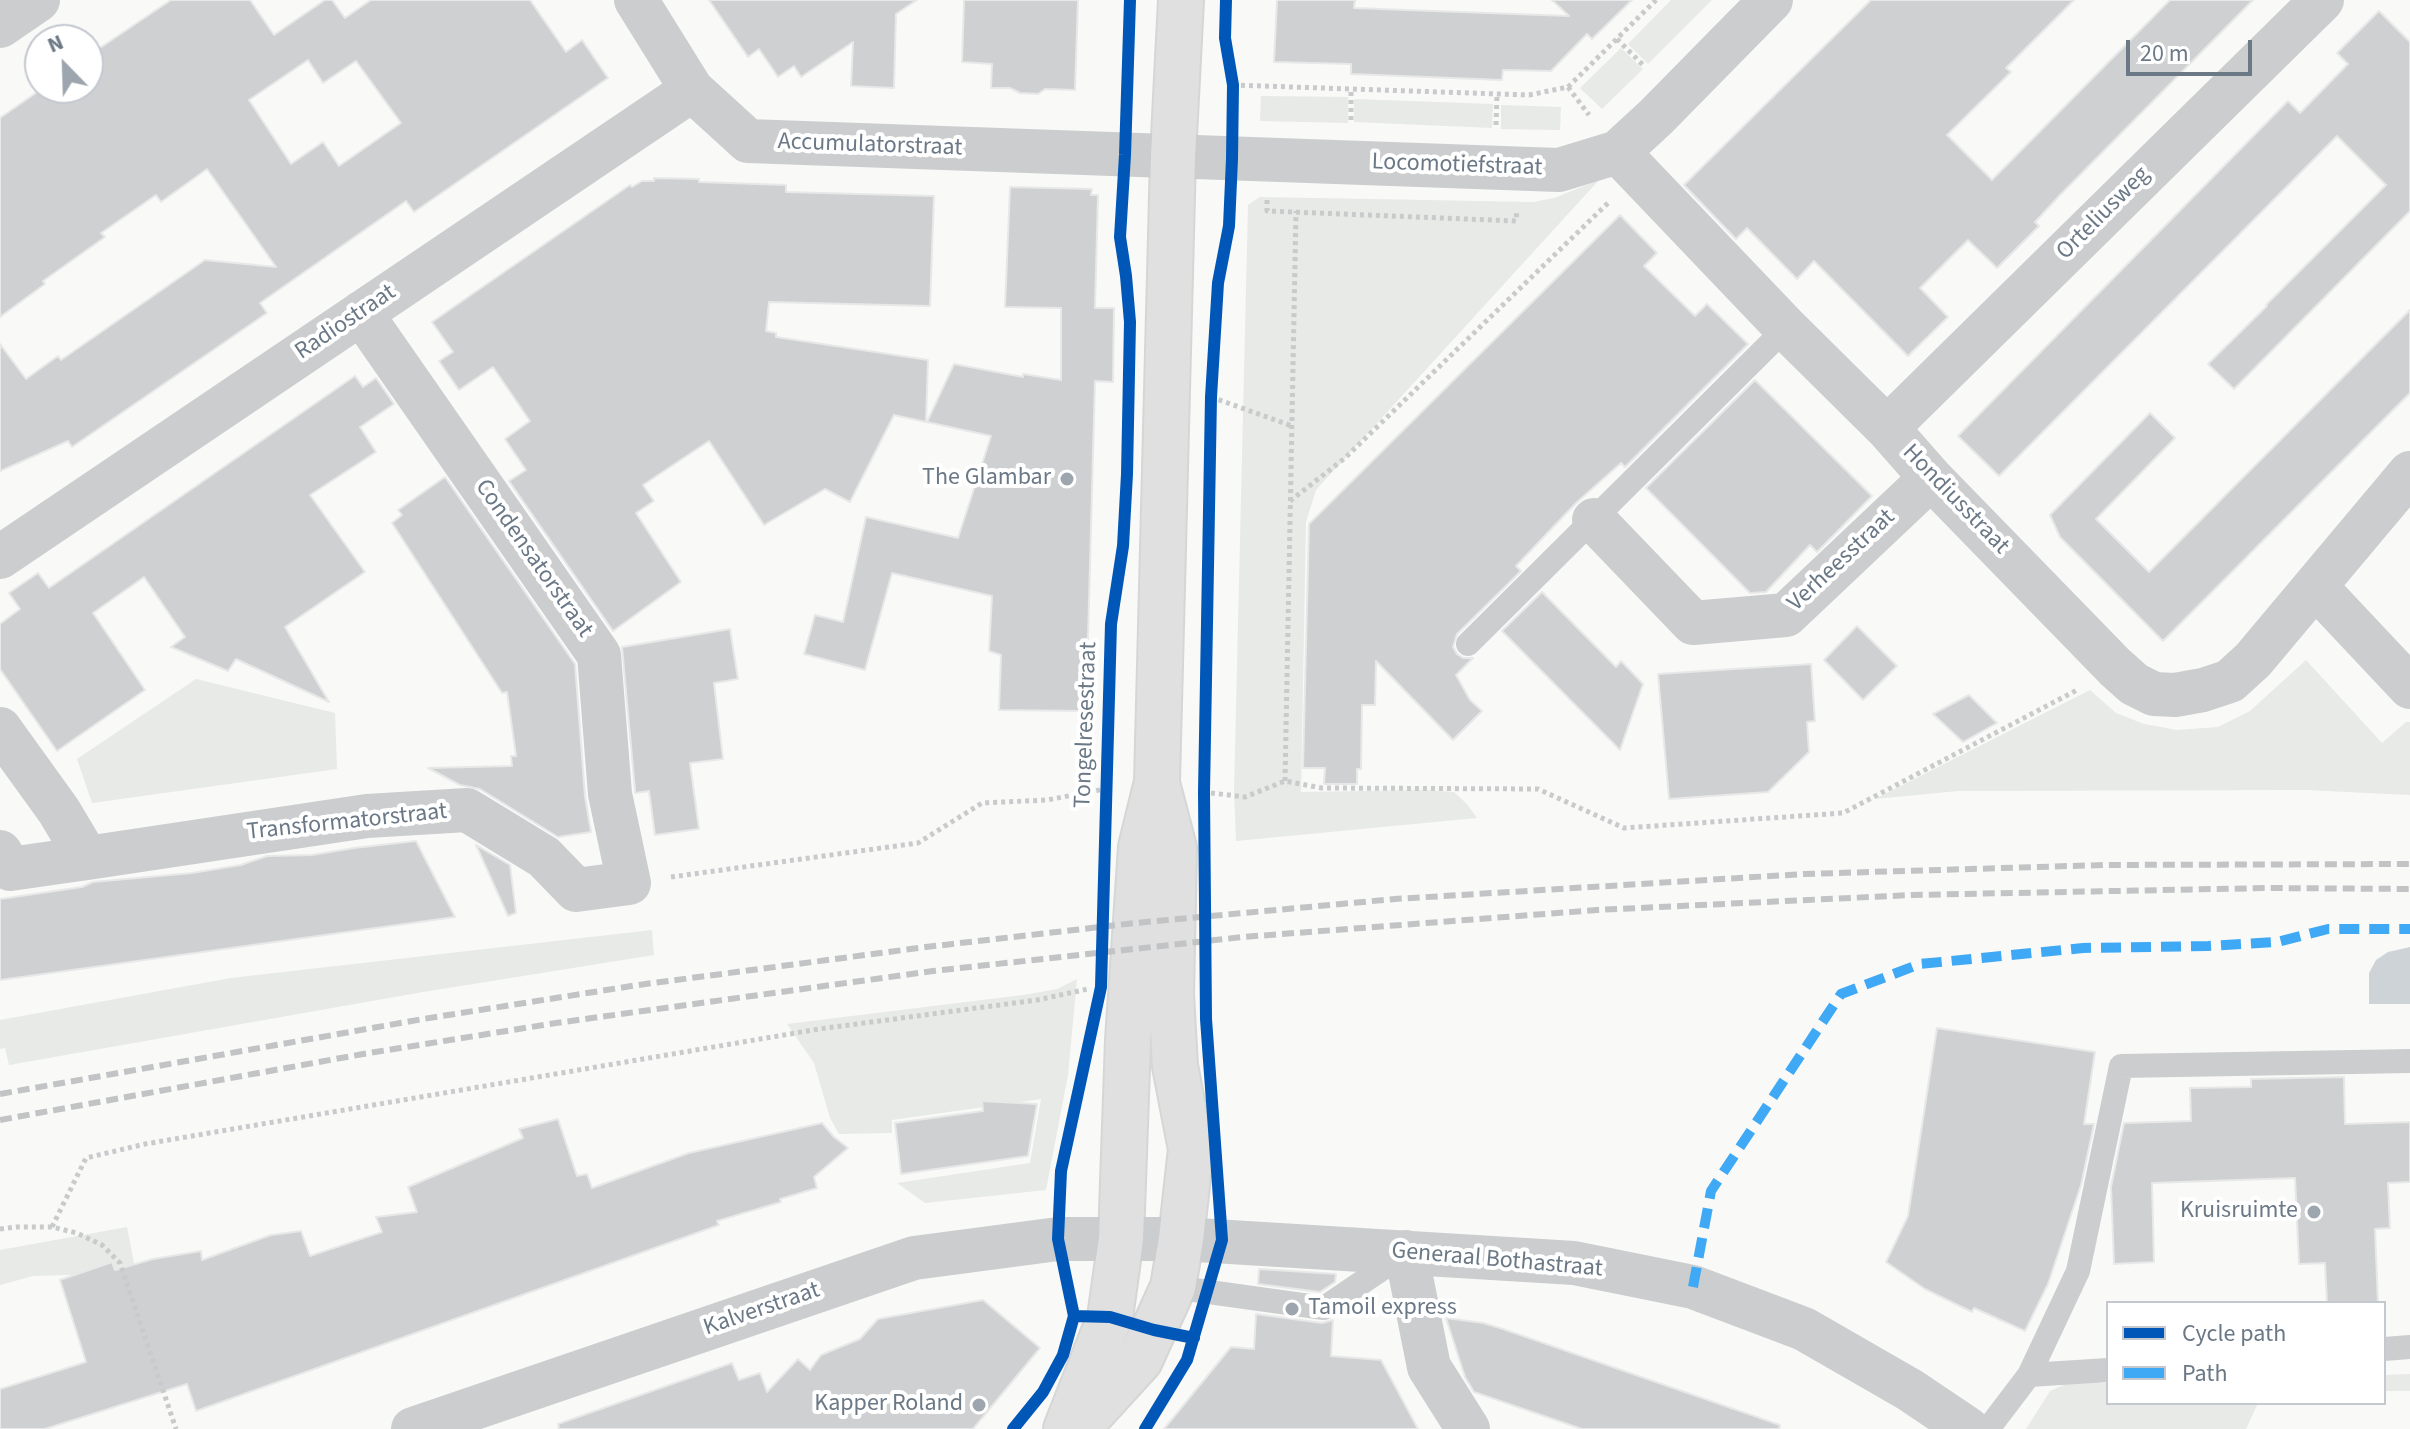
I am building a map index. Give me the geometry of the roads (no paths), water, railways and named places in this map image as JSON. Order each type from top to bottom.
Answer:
[{"type":"main road","points":[[1066,1429],[1110,1317],[1121,1239],[1128,1040],[1141,847],[1181,0]]},
{"type":"main road","points":[[1077,1429],[1140,1360],[1173,1287],[1191,1149],[1175,1066],[1171,994],[1174,848],[1143,787]]},
{"type":"street","points":[[0,26],[38,0]]},
{"type":"street","name":"Accumulatorstraat","points":[[636,0],[692,90],[748,141],[1173,156]]},
{"type":"street","name":"Locomotiefstraat","points":[[1173,156],[1559,170],[1628,163],[1656,117],[1771,0]]},
{"type":"street","name":"Orteliusweg","points":[[1887,428],[2322,0]]},
{"type":"street","name":"Radiostraat","points":[[0,557],[692,90]]},
{"type":"street","name":"Hondiusstraat","points":[[1628,163],[2115,667],[2134,684],[2154,694],[2189,693],[2230,681],[2253,660],[2410,473]]},
{"type":"street","name":"Condensatorstraat","points":[[361,313],[599,655],[610,794],[629,883]]},
{"type":"street","name":"Verheesstraat","points":[[1594,520],[1693,623],[1786,615],[1931,478]]},
{"type":"street","points":[[2315,586],[2410,687]]},
{"type":"street","points":[[0,729],[59,811],[87,858]]},
{"type":"street","name":"Transformatorstraat","points":[[0,852],[10,869],[367,816],[467,810],[544,857],[576,890],[629,883]]},
{"type":"street","name":"Kalverstraat","points":[[413,1429],[914,1258],[1058,1239],[1121,1239]]},
{"type":"street","name":"Generaal Bothastraat","points":[[1121,1239],[1181,1239],[1574,1263],[1693,1287],[1804,1329],[1910,1390],[1968,1429]]},
{"type":"street","points":[[1406,1252],[1429,1367],[1468,1429]]},
{"type":"lane","points":[[1468,644],[1786,328]]},
{"type":"lane","points":[[1988,1429],[2029,1375],[2078,1271],[2121,1066],[2410,1061]]},
{"type":"lane","points":[[1173,1287],[1324,1308],[1406,1252]]},
{"type":"lane","points":[[2386,1349],[2410,1347]]},
{"type":"lane","points":[[2029,1375],[2106,1370]]},
{"type":"railway","points":[[0,1094],[423,1019],[638,985],[1135,923],[1395,899],[1804,874],[2104,865],[2410,864]]},
{"type":"railway","points":[[0,1120],[363,1054],[556,1023],[933,971],[1243,937],[1597,910],[1912,895],[2267,888],[2410,889]]},
{"type":"place","name":"The Glambar","points":[[1067,479]]},
{"type":"place","name":"Kruisruimte","points":[[2314,1212]]},
{"type":"place","name":"Tamoil express","points":[[1292,1309]]},
{"type":"place","name":"Kapper Roland","points":[[979,1405]]}]
